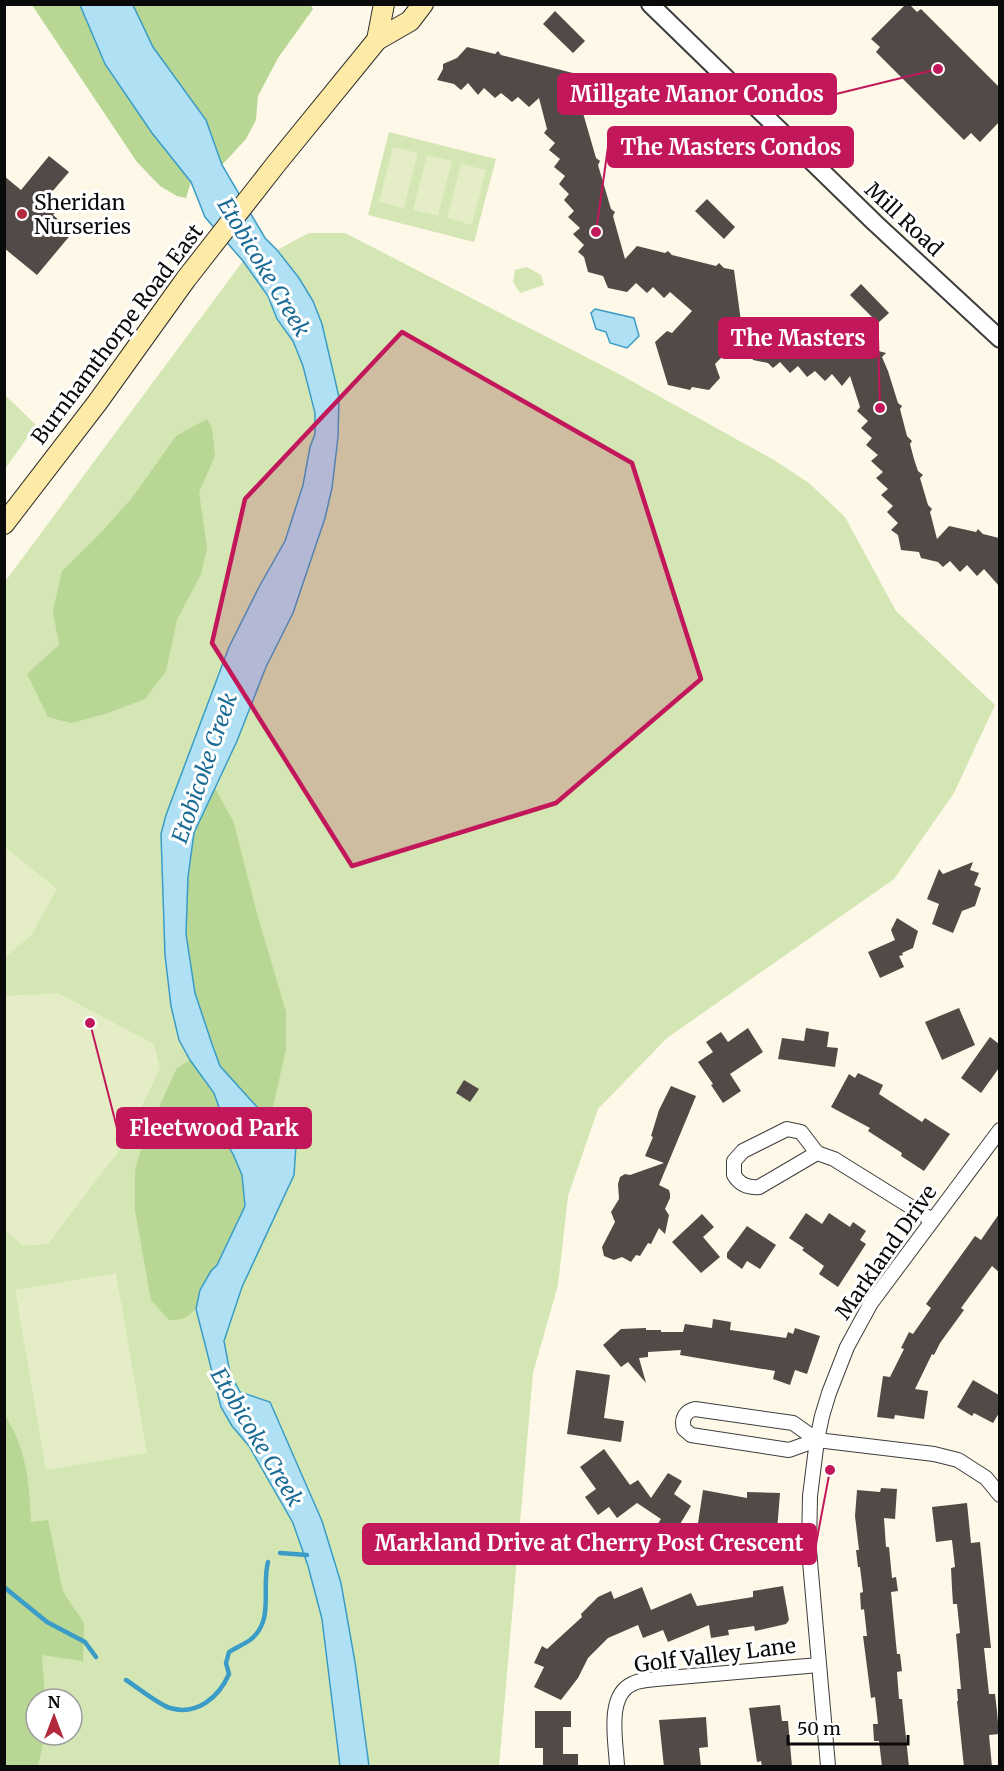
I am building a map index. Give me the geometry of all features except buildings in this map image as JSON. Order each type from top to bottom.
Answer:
[{"type":"main road","points":[[376,40],[384,4]]},
{"type":"main road","points":[[376,40],[410,21],[423,4]]},
{"type":"main road","name":"Burnhamthorpe Road East","points":[[4,524],[97,403],[186,279],[376,40]]},
{"type":"street","name":"Mill Road","points":[[650,4],[875,223],[999,339]]},
{"type":"street","points":[[817,1153],[759,1187],[743,1185],[736,1178],[734,1171],[734,1161],[740,1153],[787,1130],[801,1132],[817,1153],[834,1160],[932,1220]]},
{"type":"street","name":"Markland Drive","points":[[828,1767],[809,1550],[809,1523],[817,1440],[832,1385],[858,1325],[884,1283],[999,1130]]},
{"type":"street","points":[[817,1440],[793,1423],[698,1409],[689,1411],[683,1419],[683,1425],[691,1435],[789,1450],[817,1440],[934,1454],[958,1460],[986,1478],[999,1495]]},
{"type":"street","name":"Golf Valley Lane","points":[[617,1767],[615,1707],[619,1696],[632,1684],[656,1679],[819,1665]]},
{"type":"highlighted area","points":[[402,332],[632,463],[701,679],[556,803],[352,866],[212,643],[245,499]]},
{"type":"green space","points":[[310,4],[313,9],[278,58],[258,96],[256,120],[246,139],[222,165],[206,120],[153,47],[133,5]]},
{"type":"green space","points":[[32,5],[80,5],[105,64],[152,133],[191,182],[186,198],[177,196],[160,186],[137,162]]},
{"type":"green space","points":[[389,132],[496,159],[474,242],[368,215]]},
{"type":"green space","points":[[393,147],[418,153],[404,208],[379,202]]},
{"type":"green space","points":[[427,155],[452,161],[438,216],[413,210]]},
{"type":"green space","points":[[461,164],[486,170],[472,225],[447,218]]},
{"type":"green space","points":[[309,233],[345,233],[619,374],[774,460],[809,483],[845,517],[896,611],[995,705],[954,793],[894,879],[667,1038],[598,1109],[568,1196],[558,1285],[533,1373],[499,1766],[5,1766],[4,583],[243,261],[268,296],[277,319],[293,341],[311,395],[315,413],[315,434],[310,447],[303,485],[285,541],[229,647],[161,834],[165,955],[171,1007],[179,1040],[190,1060],[214,1093],[217,1265],[196,1309],[221,1407],[240,1392],[230,1373],[224,1341],[242,1287],[294,1175],[296,1145],[275,1133],[267,1118],[194,833],[237,741],[325,518],[332,488],[299,278],[277,250]]},
{"type":"green space","points":[[527,267],[541,275],[544,285],[520,293],[513,282],[515,270]]},
{"type":"green space","points":[[5,395],[36,425],[5,469]]},
{"type":"green space","points":[[207,419],[212,428],[215,456],[199,492],[207,548],[201,574],[177,620],[166,671],[145,699],[108,713],[71,723],[48,717],[27,674],[59,645],[53,611],[62,571],[132,498],[176,436]]},
{"type":"green space","points":[[215,788],[234,823],[256,910],[286,1012],[286,1049],[273,1107],[267,1118],[220,1066],[195,993],[186,934],[188,877],[194,833]]},
{"type":"green space","points":[[5,847],[57,889],[31,936],[5,957]]},
{"type":"green space","points":[[58,993],[154,1044],[160,1068],[125,1143],[48,1244],[23,1246],[5,1230],[5,996]]},
{"type":"green space","points":[[190,1060],[214,1093],[221,1113],[223,1137],[242,1175],[245,1207],[217,1265],[210,1273],[196,1308],[190,1315],[181,1319],[169,1320],[151,1300],[135,1210],[135,1171],[143,1142],[177,1068]]},
{"type":"green space","points":[[116,1273],[147,1453],[46,1470],[15,1290]]},
{"type":"green space","points":[[4,1414],[18,1440],[22,1453],[28,1479],[31,1522],[48,1520],[63,1592],[84,1623],[83,1661],[42,1655],[44,1687],[24,1687],[24,1747],[42,1747],[38,1766],[5,1766]]},
{"type":"water","name":"Etobicoke Creek","points":[[80,5],[133,5],[153,47],[206,120],[222,165],[265,238],[299,278],[313,301],[322,324],[339,397],[338,437],[332,488],[325,518],[293,613],[266,667],[237,741],[194,833],[188,877],[186,934],[195,993],[220,1066],[267,1118],[275,1133],[296,1145],[294,1175],[242,1287],[224,1341],[230,1373],[240,1392],[270,1402],[322,1521],[341,1583],[355,1662],[369,1766],[340,1766],[322,1619],[308,1566],[293,1523],[249,1446],[232,1426],[221,1407],[196,1309],[200,1290],[217,1265],[245,1206],[242,1175],[223,1137],[221,1113],[214,1093],[190,1060],[179,1040],[171,1006],[165,955],[161,834],[166,815],[229,647],[285,541],[303,485],[310,447],[315,434],[315,413],[303,366],[293,341],[277,319],[268,296],[243,261],[205,217],[191,182],[152,133],[105,64]]},
{"type":"water","points":[[595,309],[634,318],[639,336],[627,348],[610,343],[606,332],[596,329],[591,313]]},
{"type":"waterway","points":[[280,1553],[307,1555]]},
{"type":"waterway","points":[[126,1680],[154,1700],[170,1708],[189,1709],[206,1703],[219,1690],[229,1674],[226,1663],[229,1652],[250,1640],[258,1632],[262,1623],[266,1604],[268,1562]]},
{"type":"waterway","points":[[4,1587],[47,1622],[85,1642],[96,1657]]},
{"type":"place","name":"Millgate Manor Condos","points":[[938,69]]},
{"type":"place","name":"Sheridan Nurseries","points":[[22,214]]},
{"type":"place","name":"The Masters Condos","points":[[596,232]]},
{"type":"place","name":"The Masters","points":[[880,408]]},
{"type":"place","name":"Fleetwood Park","points":[[90,1023]]},
{"type":"place","name":"Markland Drive at Cherry Post Crescent","points":[[830,1470]]}]
